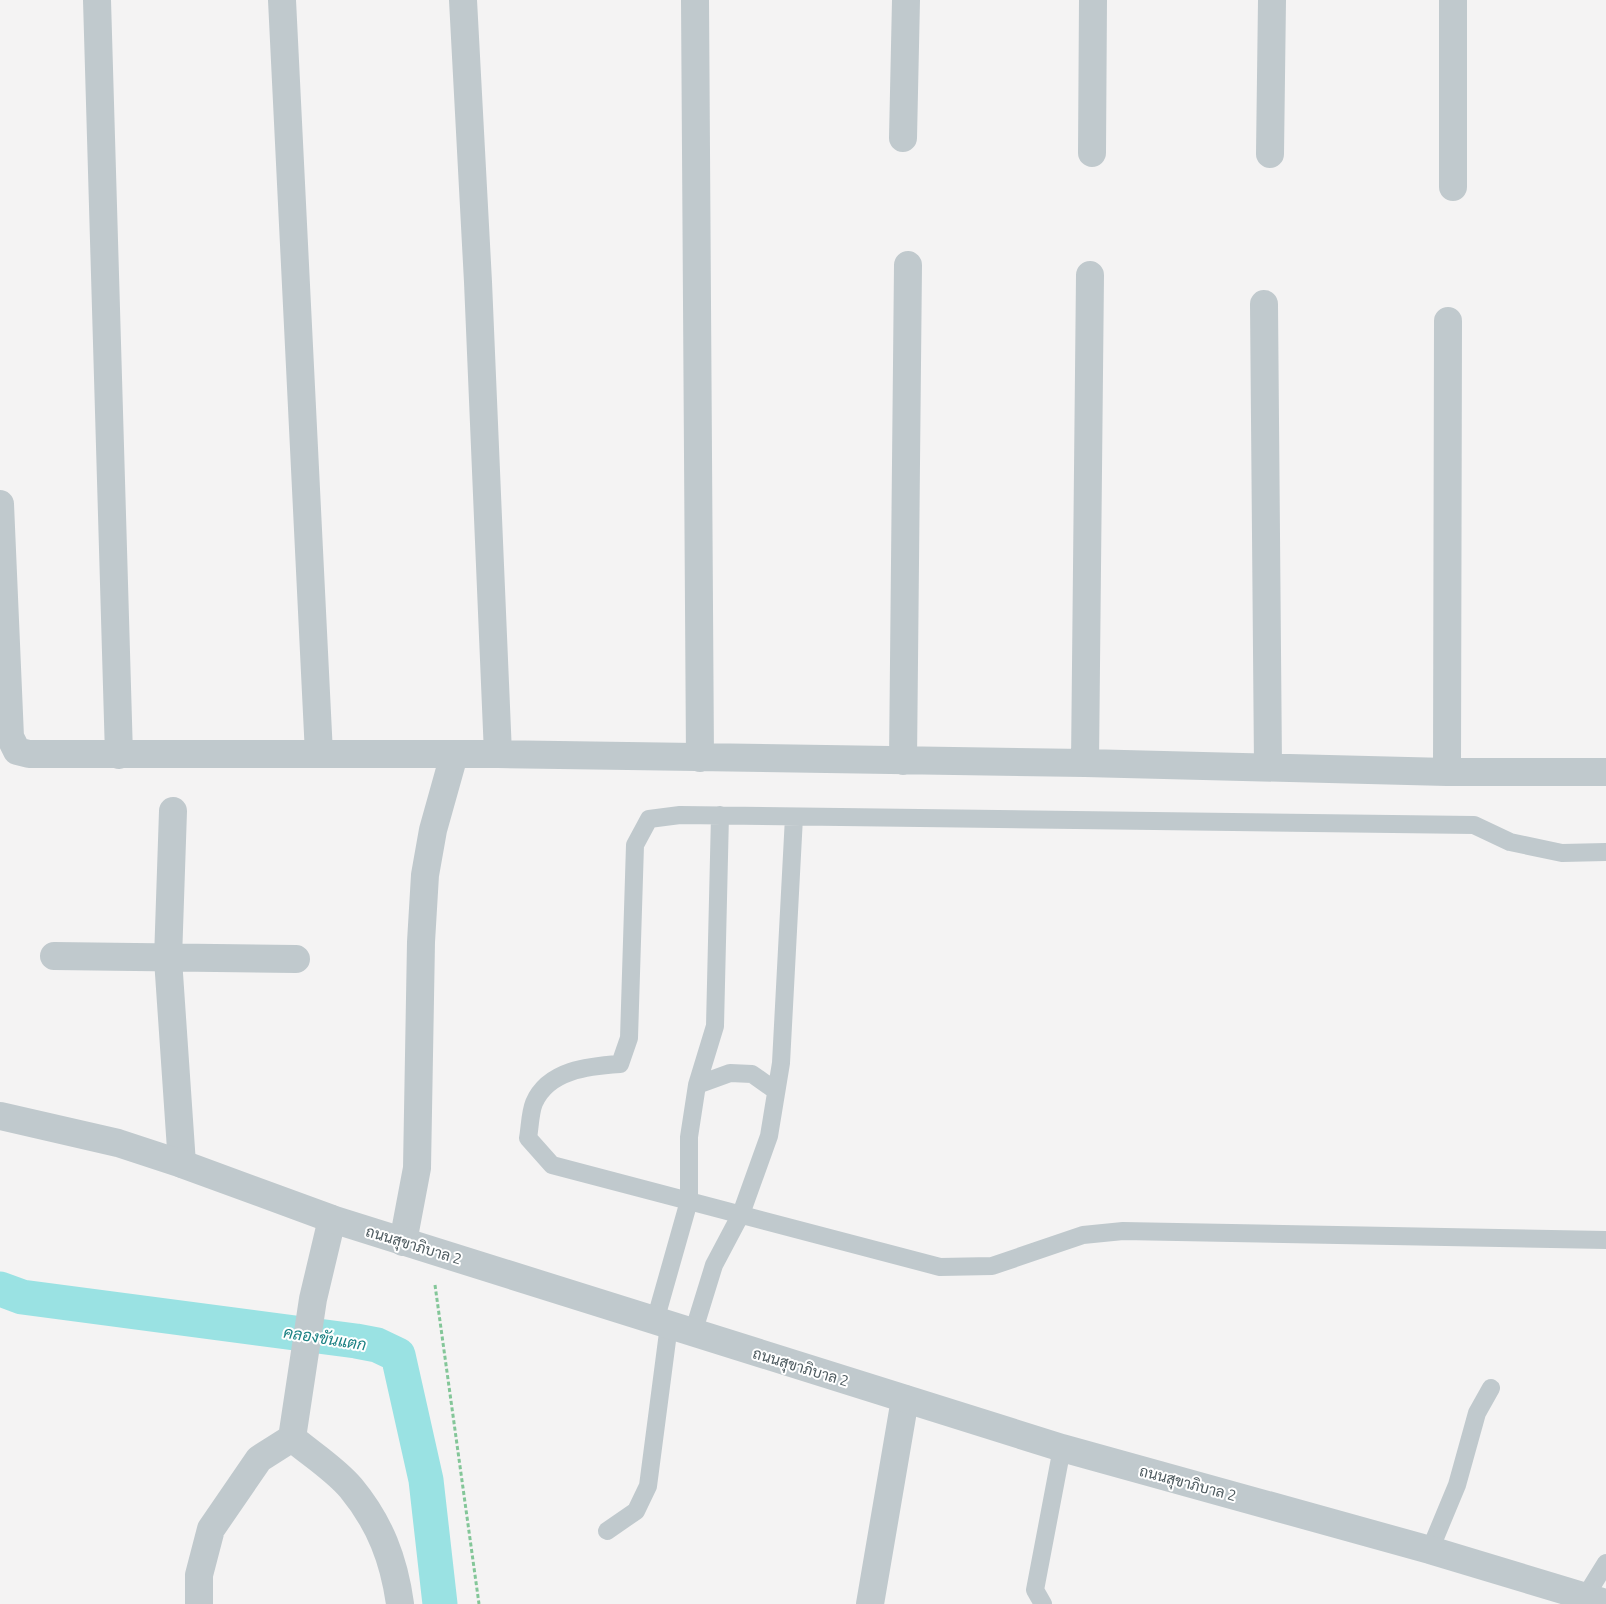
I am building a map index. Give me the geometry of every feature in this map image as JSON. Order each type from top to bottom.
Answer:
[{"type":"street","points":[[97,0],[119,754]]},
{"type":"street","points":[[282,0],[319,754]]},
{"type":"street","points":[[463,0],[479,292],[498,754]]},
{"type":"street","points":[[695,0],[700,758]]},
{"type":"street","points":[[903,138],[906,0]]},
{"type":"street","points":[[1092,154],[1093,0]]},
{"type":"street","points":[[1270,154],[1272,0]]},
{"type":"street","points":[[1452,187],[1453,0]]},
{"type":"street","points":[[903,760],[908,265]]},
{"type":"street","points":[[1084,763],[1090,275]]},
{"type":"street","points":[[1264,304],[1268,766]]},
{"type":"street","points":[[1447,772],[1448,321]]},
{"type":"street","points":[[0,504],[10,737],[17,751],[28,754],[498,754],[1268,766],[1447,772],[1606,772]]},
{"type":"street","points":[[402,1242],[417,1168],[421,942],[425,875],[433,830],[454,755]]},
{"type":"street","points":[[173,811],[168,959],[182,1164]]},
{"type":"street","points":[[54,956],[296,960]]},
{"type":"street","name":"ถนนสุขาภิบาล 2","points":[[0,1116],[79,1134],[182,1164],[332,1220],[1062,1448],[1430,1550],[1596,1600]]},
{"type":"street","points":[[199,1604],[199,1575],[211,1529],[259,1459],[292,1438],[313,1299],[332,1220]]},
{"type":"street","points":[[870,1604],[905,1399]]},
{"type":"street","points":[[292,1438],[351,1488],[383,1535],[397,1581],[400,1604]]},
{"type":"lane","points":[[1606,852],[1562,852],[1510,842],[1474,825],[680,814],[649,819],[635,845],[629,1038],[620,1064],[595,1066],[555,1077],[534,1102],[528,1138],[552,1165],[940,1267],[992,1266],[1083,1235],[1123,1232],[1606,1240]]},
{"type":"lane","points":[[607,1531],[620,1524],[636,1511],[648,1486],[689,1201],[690,1137],[697,1084],[715,1026],[720,816]]},
{"type":"lane","points":[[672,1326],[714,1264],[741,1214],[769,1136],[781,1064],[794,817]]},
{"type":"lane","points":[[697,1084],[730,1073],[752,1074],[776,1091]]},
{"type":"lane","points":[[1430,1550],[1457,1485],[1477,1413],[1491,1388]]},
{"type":"lane","points":[[1043,1604],[1035,1590],[1062,1448]]},
{"type":"lane","points":[[1596,1600],[1606,1563]]},
{"type":"path","points":[[431,1250],[479,1604]]},
{"type":"waterway","name":"คลองขันแตก","points":[[0,1289],[22,1297],[356,1341],[377,1345],[398,1355],[426,1480],[440,1604]]}]
